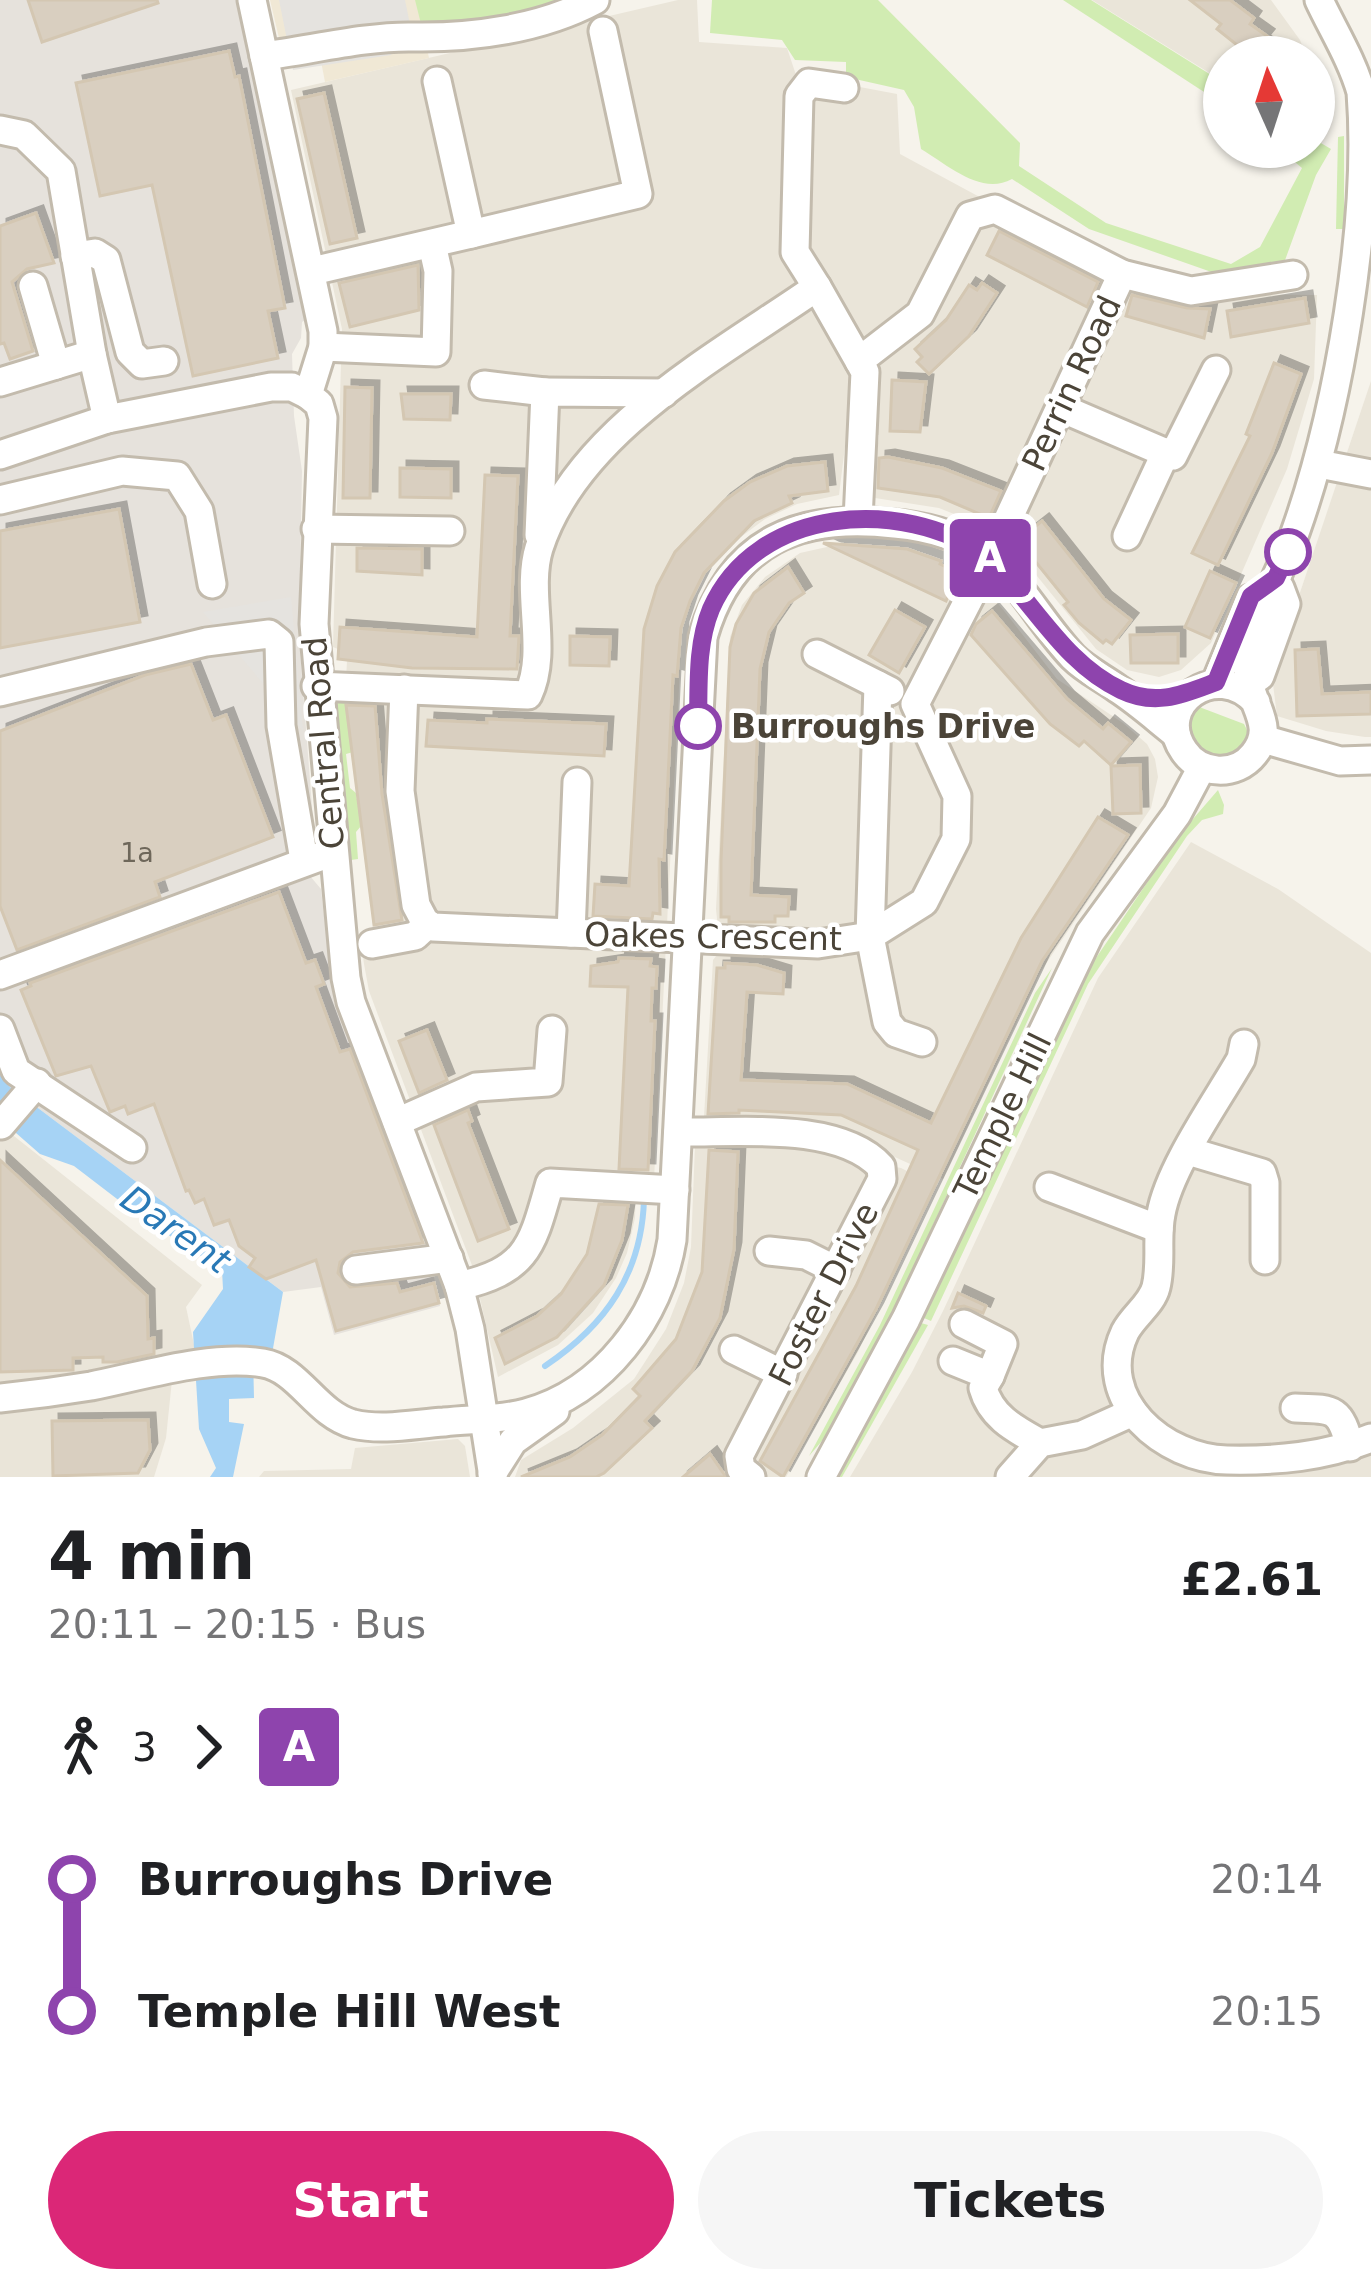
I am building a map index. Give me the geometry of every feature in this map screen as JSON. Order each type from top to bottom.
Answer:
[{"type":"street","name":"Central Road","points":[[251,0],[312,271],[323,347],[316,406],[316,686],[351,1002],[459,1286],[492,1475]]},
{"type":"street","points":[[264,56],[412,37],[453,39],[513,27],[595,0]]},
{"type":"street","points":[[492,1475],[513,1441],[544,1421],[622,1350],[648,1315],[667,1274],[700,669],[710,611],[737,567],[760,546],[826,521],[922,527],[953,536],[990,558],[1075,660],[1176,734],[1187,756],[1202,767],[1237,768],[1250,760],[1263,739],[1264,721],[1253,693],[1251,643],[1319,464],[1353,331],[1370,215],[1369,149],[1361,92],[1319,0]]},
{"type":"street","points":[[312,271],[638,194],[602,31]]},
{"type":"street","points":[[844,88],[794,78],[799,96],[795,252],[865,372],[858,520]]},
{"type":"street","points":[[437,81],[471,234]]},
{"type":"street","points":[[0,130],[24,135],[61,171],[107,419]]},
{"type":"street","points":[[859,361],[920,314],[970,216],[995,209],[1122,274],[1191,291],[1293,275]]},
{"type":"street","points":[[323,347],[436,352],[438,272],[432,244]]},
{"type":"street","points":[[75,256],[95,253],[106,260],[130,352],[142,364],[164,362]]},
{"type":"street","name":"Perrin Road","points":[[990,558],[1122,274]]},
{"type":"street","points":[[33,286],[56,365]]},
{"type":"street","points":[[538,552],[564,494],[609,441],[664,393],[818,287]]},
{"type":"street","points":[[0,382],[92,354]]},
{"type":"street","points":[[1061,408],[1173,456],[1216,370]]},
{"type":"street","points":[[484,386],[545,392],[664,393]]},
{"type":"street","points":[[0,455],[107,419],[271,387],[292,387],[316,406]]},
{"type":"street","points":[[316,686],[528,694],[534,672],[545,392]]},
{"type":"street","points":[[1127,536],[1166,452]]},
{"type":"street","points":[[1319,464],[1371,474]]},
{"type":"street","points":[[0,500],[122,470],[177,476],[199,511],[212,584]]},
{"type":"street","points":[[316,529],[450,531]]},
{"type":"street","points":[[817,654],[915,704],[990,558]]},
{"type":"street","points":[[1176,734],[1178,712],[1189,697],[1216,682],[1251,596],[1276,578]]},
{"type":"street","points":[[0,692],[206,642],[268,634],[279,643],[281,726],[304,860]]},
{"type":"street","points":[[1216,682],[1253,693]]},
{"type":"street","points":[[878,685],[870,936],[887,1022],[896,1033],[922,1042]]},
{"type":"street","points":[[372,944],[415,936],[428,924],[416,905],[400,791],[404,688]]},
{"type":"street","points":[[1124,692],[1189,697]]},
{"type":"street","name":"Oakes Crescent","points":[[428,924],[687,941],[818,944],[870,936],[924,902],[956,839],[957,796],[915,704]]},
{"type":"street","points":[[1263,739],[1340,761],[1371,760]]},
{"type":"street","points":[[288,767],[324,765]]},
{"type":"street","name":"Temple Hill","points":[[821,1477],[906,1319],[1090,933],[1178,814],[1202,767]]},
{"type":"street","points":[[572,933],[577,782]]},
{"type":"street","points":[[0,975],[304,860],[332,854]]},
{"type":"street","points":[[0,1029],[16,1071],[31,1090],[133,1148]]},
{"type":"street","points":[[397,1122],[476,1087],[548,1082],[552,1030]]},
{"type":"street","points":[[1244,1044],[1161,1208],[1155,1292],[1124,1335],[1120,1372],[1133,1412],[1151,1434],[1204,1468],[1361,1442],[1329,1409],[1295,1408]]},
{"type":"street","points":[[1,1125],[31,1090]]},
{"type":"street","name":"Foster Drive","points":[[678,1132],[822,1136],[873,1158],[881,1168],[881,1179],[739,1456],[741,1469],[751,1477]]},
{"type":"street","points":[[1188,1151],[1262,1173],[1265,1260]]},
{"type":"street","points":[[459,1286],[490,1278],[518,1259],[538,1231],[550,1183],[675,1190]]},
{"type":"street","points":[[1049,1187],[1159,1228]]},
{"type":"street","points":[[769,1251],[806,1255],[836,1270]]},
{"type":"street","points":[[356,1270],[449,1258]]},
{"type":"street","points":[[964,1324],[1004,1344],[983,1388],[988,1406],[1040,1443]]},
{"type":"street","points":[[734,1350],[782,1373]]},
{"type":"street","points":[[953,1360],[990,1376]]},
{"type":"street","points":[[0,1398],[194,1365],[266,1363],[289,1376],[321,1408],[349,1423],[376,1427],[528,1413],[575,1391]]},
{"type":"street","points":[[1010,1477],[1040,1443],[1082,1435],[1133,1412]]},
{"type":"shaded area","points":[[0,0],[240,0],[309,318],[302,322],[301,338],[292,354],[302,471],[299,637],[315,846],[0,967]]},
{"type":"shaded area","points":[[270,0],[417,0],[429,58],[325,82],[317,40],[286,42],[279,38]]},
{"type":"shaded area","points":[[279,0],[405,0],[414,44],[397,46],[391,55],[293,70]]},
{"type":"shaded area","points":[[678,0],[697,0],[699,42],[787,48],[796,75],[897,94],[900,154],[1078,250],[1213,294],[1317,295],[1314,379],[1287,469],[1211,643],[1181,670],[1159,677],[1127,670],[1096,649],[1012,545],[984,526],[939,508],[875,498],[878,377],[852,389],[839,495],[797,504],[765,519],[730,545],[701,579],[682,629],[654,1180],[636,1183],[627,1253],[593,1313],[558,1345],[498,1377],[473,1268],[369,991],[364,964],[360,934],[375,931],[345,703],[347,660],[338,659],[338,649],[333,647],[342,329],[291,90]]},
{"type":"shaded area","points":[[1092,0],[1271,0],[1297,36],[1203,36],[1203,69]]},
{"type":"shaded area","points":[[1371,381],[1371,737],[1365,737],[1277,716],[1272,676]]},
{"type":"shaded area","points":[[836,545],[908,550],[963,570],[983,601],[995,600],[1057,679],[1123,723],[1147,744],[1155,759],[1158,777],[1151,808],[1041,971],[943,1179],[829,1127],[704,1117],[717,955],[730,637],[742,605],[765,577],[800,553]]},
{"type":"shaded area","points":[[291,597],[303,731],[203,612]]},
{"type":"shaded area","points":[[1191,842],[1278,889],[1371,953],[1371,1477],[850,1477],[943,1311],[1098,978]]},
{"type":"shaded area","points":[[310,876],[321,889],[334,1002],[427,1244],[440,1306],[334,1335],[321,1287],[283,1292],[10,1087],[0,1061],[0,984]]},
{"type":"shaded area","points":[[0,1125],[202,1285],[186,1307],[196,1354],[0,1383]]},
{"type":"shaded area","points":[[695,1145],[811,1147],[847,1161],[901,1168],[937,1186],[858,1352],[786,1477],[515,1477],[521,1460],[573,1428],[634,1379],[666,1329],[684,1283],[691,1247]]},
{"type":"shaded area","points":[[172,1380],[166,1438],[154,1477],[0,1477],[0,1412],[35,1411]]},
{"type":"shaded area","points":[[458,1439],[465,1446],[470,1477],[259,1477],[264,1471],[351,1469],[355,1448]]},
{"type":"green space","points":[[415,0],[577,0],[500,23],[423,32]]},
{"type":"green space","points":[[712,0],[878,0],[1020,143],[1019,166],[1106,223],[1231,264],[1260,247],[1302,168],[1320,168],[1284,263],[1309,280],[1220,275],[1089,229],[1012,179],[988,184],[977,181],[921,149],[914,107],[904,90],[846,77],[846,62],[795,60],[782,40],[710,33]]},
{"type":"green space","points":[[1063,0],[1091,0],[1203,70],[1203,91]]},
{"type":"green space","points":[[1344,136],[1344,229],[1336,229],[1338,137]]},
{"type":"green space","points":[[345,698],[353,752],[346,754],[350,788],[356,793],[361,826],[356,832],[358,859],[351,860],[336,705]]},
{"type":"green space","points":[[1194,705],[1244,724],[1249,734],[1243,748],[1225,759],[1201,755],[1186,730]]},
{"type":"green space","points":[[1218,790],[1223,814],[1202,820],[1187,836],[1088,984],[931,1321],[924,1318],[1075,989],[1180,834]]},
{"type":"green space","points":[[1052,968],[877,1346],[828,1434],[809,1456],[880,1325],[1035,993]]},
{"type":"green space","points":[[921,1323],[928,1325],[842,1477],[836,1477]]},
{"type":"water","name":"Darent","points":[[0,1075],[283,1292],[272,1354],[253,1355],[254,1398],[229,1399],[229,1422],[244,1424],[233,1477],[210,1477],[216,1468],[199,1429],[193,1332],[223,1289],[222,1270],[74,1166],[40,1154],[0,1119]]},
{"type":"building","points":[[28,0],[157,0],[158,3],[42,42]]},
{"type":"building","points":[[1190,0],[1230,0],[1254,18],[1250,24],[1267,36],[1226,36],[1217,29],[1221,24]]},
{"type":"building","points":[[229,51],[235,77],[239,76],[285,308],[268,311],[278,358],[193,376],[152,185],[100,196],[76,83]]},
{"type":"building","points":[[324,93],[357,238],[330,244],[297,99]]},
{"type":"building","points":[[36,213],[54,263],[27,269],[12,282],[33,351],[10,359],[4,343],[0,344],[0,226]]},
{"type":"building","points":[[999,231],[1098,282],[1087,307],[987,255]]},
{"type":"building","points":[[418,265],[419,310],[350,327],[339,283]]},
{"type":"building","points":[[982,283],[997,293],[969,336],[929,374],[917,362],[922,357],[915,349],[946,320],[969,285],[977,290]]},
{"type":"building","points":[[1132,295],[1210,309],[1204,338],[1126,316]]},
{"type":"building","points":[[1305,298],[1309,323],[1231,337],[1227,311]]},
{"type":"building","points":[[1274,363],[1301,374],[1272,453],[1218,565],[1192,553],[1250,436],[1246,434]]},
{"type":"building","points":[[892,380],[926,382],[920,432],[890,431]]},
{"type":"building","points":[[345,387],[372,388],[370,498],[343,498]]},
{"type":"building","points":[[401,394],[451,394],[450,420],[404,419]]},
{"type":"building","points":[[879,458],[942,468],[1001,491],[989,518],[940,497],[878,488]]},
{"type":"building","points":[[825,462],[828,491],[789,496],[792,503],[754,521],[704,573],[690,601],[681,628],[677,676],[673,675],[664,860],[659,859],[660,914],[653,913],[652,919],[593,916],[595,884],[629,886],[644,629],[657,586],[675,552],[724,501],[750,482],[787,466]]},
{"type":"building","points":[[400,468],[451,469],[451,498],[400,497]]},
{"type":"building","points":[[485,475],[518,476],[510,636],[519,636],[517,669],[412,668],[338,659],[340,627],[477,637]]},
{"type":"building","points":[[119,509],[140,622],[0,648],[0,531]]},
{"type":"building","points":[[1042,521],[1104,599],[1131,620],[1112,644],[1103,643],[1079,623],[1018,540]]},
{"type":"building","points":[[823,543],[907,549],[959,573],[946,601]]},
{"type":"building","points":[[357,548],[422,549],[422,575],[357,571]]},
{"type":"building","points":[[788,567],[804,593],[789,603],[769,632],[760,669],[751,895],[789,897],[788,916],[775,916],[775,922],[729,922],[729,917],[721,917],[721,861],[730,647],[736,624],[754,593]]},
{"type":"building","points":[[1210,571],[1236,583],[1210,638],[1185,627]]},
{"type":"building","points":[[895,610],[925,627],[899,673],[869,655]]},
{"type":"building","points":[[992,611],[1067,699],[1103,729],[1108,723],[1131,742],[1111,765],[1084,741],[1079,746],[1050,724],[971,635]]},
{"type":"building","points":[[1178,634],[1178,663],[1131,663],[1130,635]]},
{"type":"building","points":[[570,636],[610,637],[609,666],[570,665]]},
{"type":"building","points":[[1318,649],[1322,694],[1371,692],[1371,714],[1297,716],[1295,650]]},
{"type":"building","points":[[191,664],[213,720],[226,715],[273,837],[155,882],[160,897],[17,950],[0,906],[0,731],[145,675]]},
{"type":"building","points":[[346,705],[375,706],[382,794],[402,920],[374,925]]},
{"type":"building","points":[[487,719],[606,724],[604,756],[426,746],[428,720],[487,723]]},
{"type":"building","points":[[1140,765],[1141,813],[1113,814],[1111,766]]},
{"type":"building","points":[[1098,817],[1128,835],[1042,961],[876,1309],[783,1477],[760,1461],[856,1286],[918,1150],[841,1115],[739,1110],[708,1114],[717,968],[725,968],[725,963],[757,965],[784,973],[783,994],[747,992],[741,1080],[847,1084],[931,1123],[1021,938]]},
{"type":"building","points":[[279,892],[306,963],[315,960],[324,984],[316,987],[340,1052],[350,1049],[423,1243],[353,1252],[340,1262],[338,1273],[350,1287],[397,1283],[400,1292],[434,1283],[439,1303],[336,1331],[316,1260],[266,1279],[249,1267],[255,1258],[239,1246],[229,1220],[214,1225],[204,1199],[195,1203],[186,1191],[154,1104],[128,1114],[125,1106],[110,1112],[91,1066],[56,1076],[21,990]]},
{"type":"building","points":[[619,958],[651,959],[650,966],[657,967],[656,988],[652,988],[651,1021],[655,1021],[648,1170],[619,1169],[628,987],[590,986],[591,966]]},
{"type":"building","points":[[427,1030],[447,1080],[419,1093],[399,1041]]},
{"type":"building","points":[[468,1110],[472,1121],[468,1123],[509,1229],[478,1241],[434,1125]]},
{"type":"building","points":[[709,1150],[738,1152],[734,1249],[720,1318],[692,1371],[645,1421],[652,1428],[604,1473],[596,1477],[521,1477],[570,1457],[602,1435],[640,1396],[633,1389],[676,1339],[702,1272]]},
{"type":"building","points":[[0,1160],[147,1296],[148,1339],[154,1338],[154,1354],[117,1362],[103,1362],[103,1357],[73,1358],[73,1370],[0,1372]]},
{"type":"building","points":[[599,1204],[628,1205],[622,1240],[604,1285],[557,1337],[505,1364],[495,1338],[537,1316],[561,1294],[587,1254]]},
{"type":"building","points":[[958,1293],[986,1306],[983,1313],[964,1306],[952,1308]]},
{"type":"building","points":[[148,1420],[150,1450],[138,1473],[53,1476],[52,1421]]},
{"type":"building","points":[[710,1454],[726,1477],[683,1477]]},
{"type":"waterway","points":[[545,1366],[586,1333],[617,1295],[636,1251],[644,1199]]},
{"type":"bus line","name":"A","points":[[698,726],[703,637],[710,611],[737,567],[760,546],[791,531],[826,521],[858,520],[922,527],[953,536],[990,558],[1075,660],[1124,692],[1149,697],[1189,697],[1216,682],[1251,596],[1276,578],[1288,552]]},
{"type":"place","name":"Burroughs Drive","points":[[698,726]]}]
